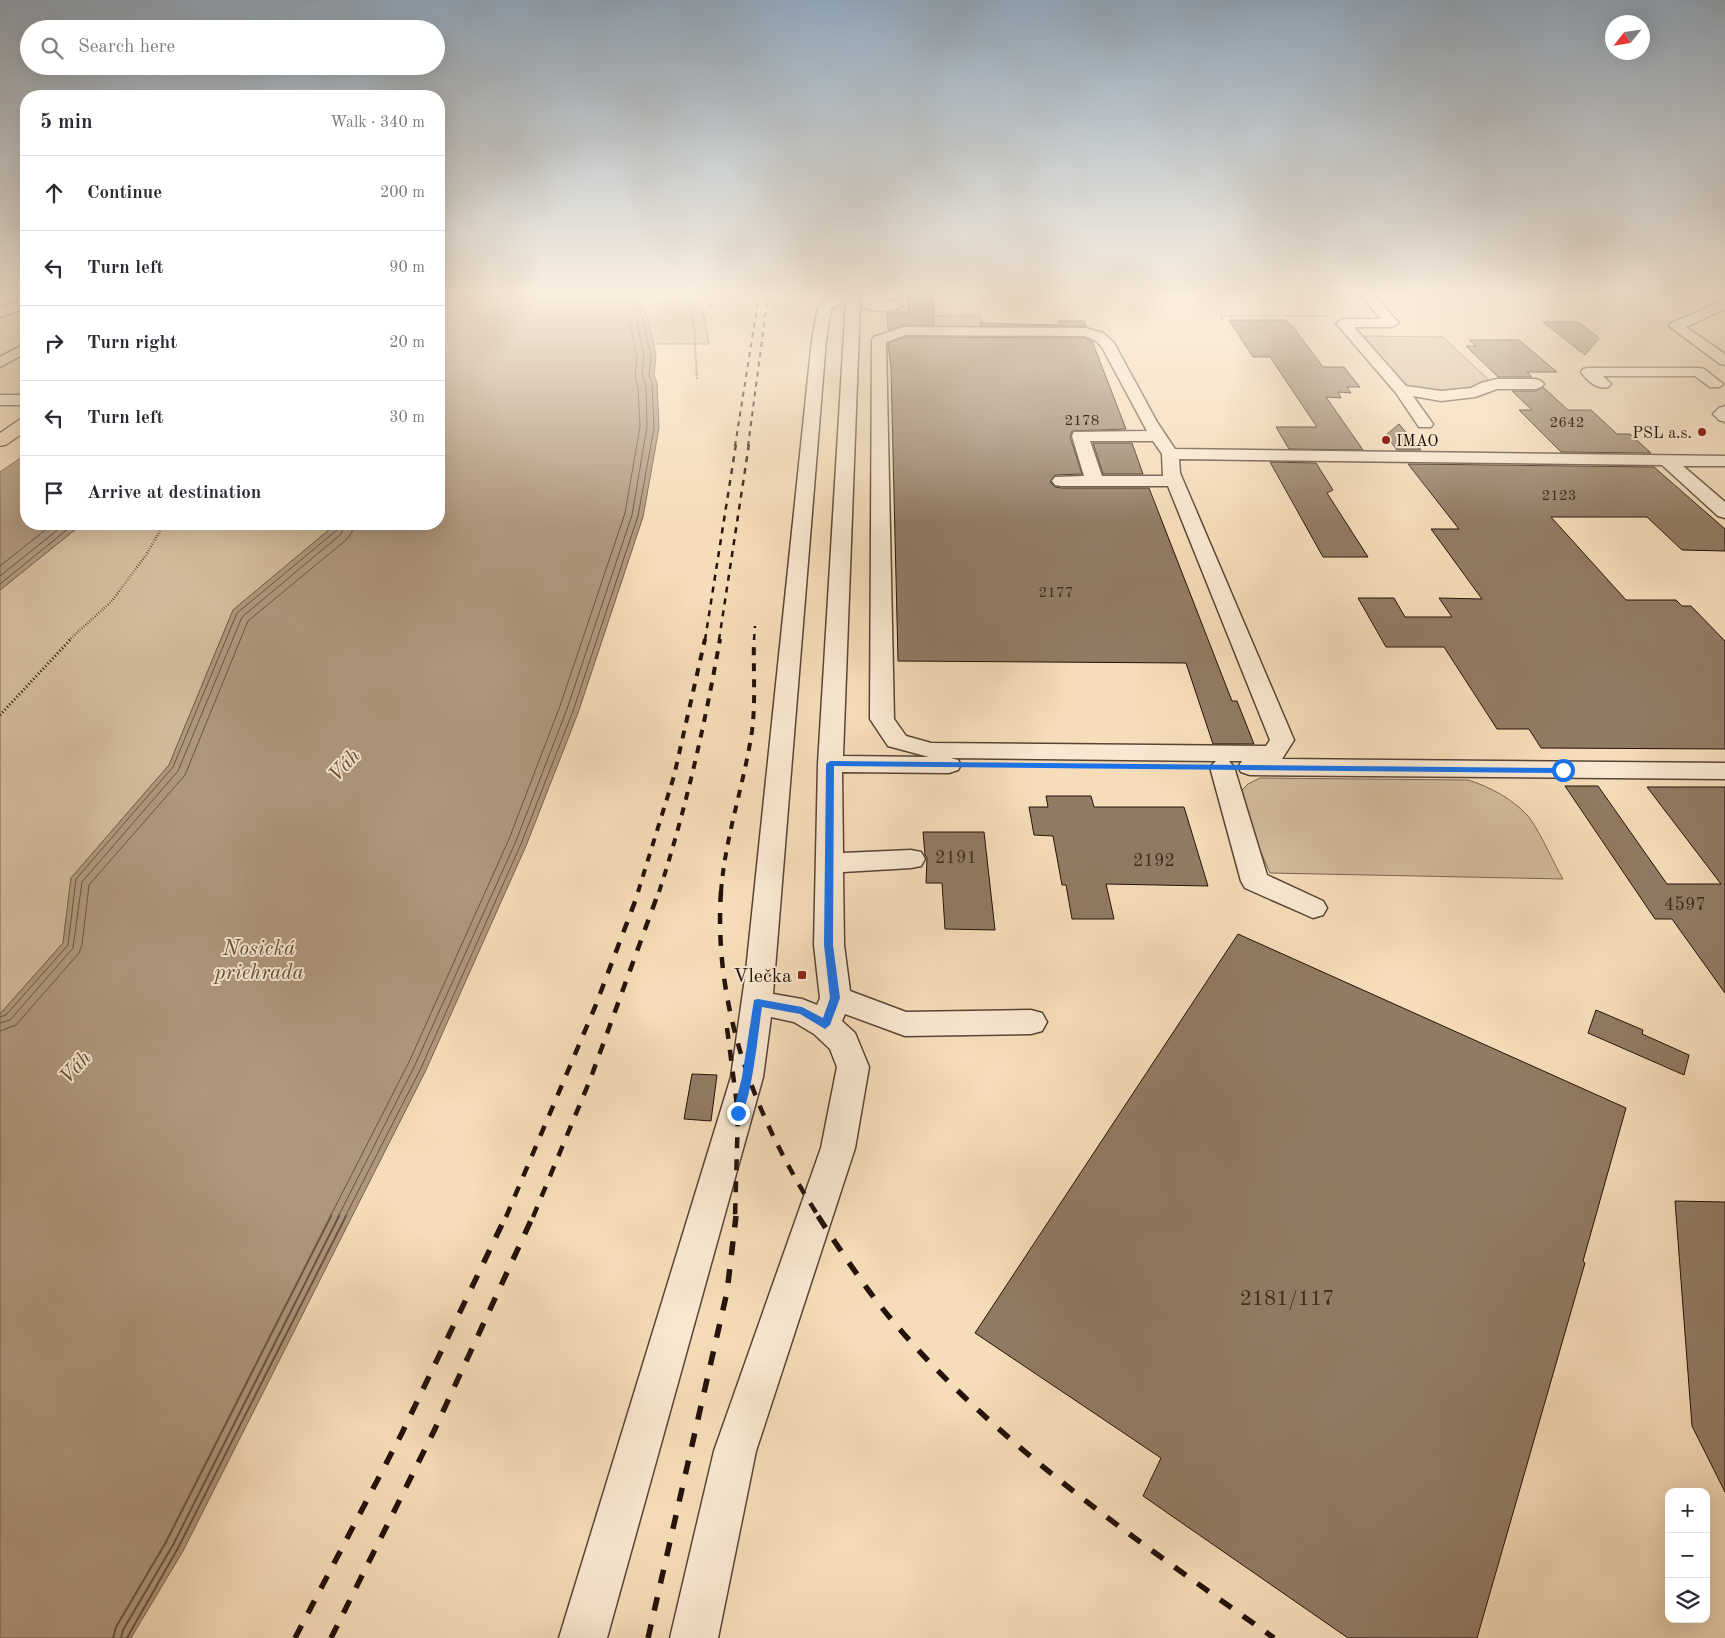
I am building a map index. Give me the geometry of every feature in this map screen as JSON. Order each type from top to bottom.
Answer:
[{"type":"main road","points":[[0,441],[20,427]]},
{"type":"street","points":[[583,1638],[747,1077],[758,1003],[816,371]]},
{"type":"street","points":[[694,1638],[735,1451],[838,1148],[853,1067],[830,1011],[828,863],[830,764],[850,371]]},
{"type":"street","points":[[879,371],[882,719],[897,741],[931,750],[1274,754],[1282,740],[1174,481],[1171,473],[1170,454],[1123,371]]},
{"type":"street","points":[[1384,371],[1425,424]]},
{"type":"street","points":[[1603,384],[1588,372],[1699,372],[1715,384]]},
{"type":"street","points":[[1400,390],[1441,396],[1475,392],[1486,386],[1497,384],[1536,384]]},
{"type":"street","points":[[0,400],[20,400]]},
{"type":"street","points":[[1725,411],[1721,414],[1725,418]]},
{"type":"street","points":[[1095,481],[1080,436],[1158,436]]},
{"type":"street","points":[[1170,454],[1725,460]]},
{"type":"street","points":[[1666,460],[1724,509]]},
{"type":"street","points":[[1061,480],[1174,481]]},
{"type":"street","points":[[830,764],[1725,772]]},
{"type":"street","points":[[1222,767],[1255,881],[1313,908]]},
{"type":"street","points":[[828,863],[911,859]]},
{"type":"street","points":[[758,1003],[802,1011],[830,1011],[905,1024],[1031,1022]]},
{"type":"path","points":[[697,371],[697,379]]},
{"type":"path","points":[[0,715],[62,648],[112,601],[146,555],[161,530]]},
{"type":"shaded area","points":[[1392,371],[1480,371],[1490,381],[1457,391],[1437,393],[1415,389],[1403,384]]},
{"type":"shaded area","points":[[75,530],[329,530],[233,610],[169,765],[71,878],[63,943],[0,1014],[0,590]]},
{"type":"shaded area","points":[[1260,778],[1468,780],[1500,794],[1527,815],[1563,879],[1270,873],[1241,807],[1240,792],[1248,784]]},
{"type":"water","name":"Nosická priehrada","points":[[445,371],[654,371],[657,383],[659,428],[643,517],[578,713],[526,846],[426,1070],[183,1551],[131,1638],[0,1638],[0,1014],[63,943],[71,878],[169,765],[233,610],[329,530],[445,530]]},
{"type":"water","points":[[20,458],[20,530],[75,530],[0,590],[0,472]]},
{"type":"building","points":[[891,371],[1104,371],[1126,429],[1072,431],[1070,437],[1082,474],[1055,475],[1050,482],[1055,487],[1061,488],[1149,488],[1232,701],[1237,701],[1254,744],[1213,744],[1186,663],[898,661]]},
{"type":"building","points":[[1280,371],[1348,371],[1360,387],[1347,387],[1351,393],[1338,392],[1341,398],[1326,397],[1363,450],[1289,449],[1276,427],[1317,427]]},
{"type":"building","points":[[1492,371],[1557,372],[1527,372],[1532,377],[1498,377]]},
{"type":"building","points":[[1543,387],[1568,410],[1591,410],[1617,434],[1630,434],[1651,453],[1561,452],[1519,410],[1532,410],[1512,391],[1536,391]]},
{"type":"building","points":[[1399,424],[1421,450],[1397,450],[1386,435]]},
{"type":"building","points":[[1093,443],[1132,443],[1143,474],[1103,474]]},
{"type":"building","points":[[1270,462],[1316,463],[1333,490],[1327,493],[1368,557],[1323,557]]},
{"type":"building","points":[[1408,464],[1654,467],[1725,529],[1725,551],[1682,550],[1647,517],[1551,517],[1626,600],[1676,600],[1682,606],[1691,606],[1725,641],[1725,749],[1541,748],[1529,729],[1497,729],[1444,647],[1386,647],[1358,598],[1394,598],[1405,617],[1452,617],[1439,598],[1482,599],[1431,529],[1459,529]]},
{"type":"building","points":[[1565,786],[1598,786],[1667,884],[1721,884],[1647,787],[1725,787],[1725,993],[1672,919],[1655,919]]},
{"type":"building","points":[[1046,796],[1091,796],[1094,807],[1184,807],[1208,886],[1106,884],[1114,919],[1072,919],[1066,885],[1062,885],[1053,836],[1034,835],[1029,807],[1048,807]]},
{"type":"building","points":[[923,832],[984,832],[995,930],[945,929],[942,883],[926,883],[927,858],[925,855]]},
{"type":"building","points":[[1238,934],[1626,1108],[1583,1261],[1585,1263],[1477,1638],[1348,1638],[1143,1496],[1161,1458],[975,1333]]},
{"type":"building","points":[[1596,1010],[1643,1030],[1642,1034],[1689,1055],[1684,1075],[1588,1033]]},
{"type":"building","points":[[692,1074],[717,1075],[711,1121],[684,1119]]},
{"type":"building","points":[[1675,1201],[1725,1202],[1725,1492],[1692,1426]]},
{"type":"railway","points":[[735,446],[747,371]]},
{"type":"railway","points":[[748,446],[758,371]]},
{"type":"railway","points":[[705,640],[736,444]]},
{"type":"railway","points":[[719,640],[749,444]]},
{"type":"railway","points":[[754,640],[755,626]]},
{"type":"railway","points":[[638,892],[674,776],[705,639]]},
{"type":"railway","points":[[659,892],[694,766],[720,639]]},
{"type":"railway","points":[[721,892],[726,851],[752,731],[754,640]]},
{"type":"railway","points":[[506,1217],[595,1007],[639,891]]},
{"type":"railway","points":[[533,1217],[590,1080],[659,891]]},
{"type":"railway","points":[[721,891],[720,935],[724,978],[743,1062],[776,1142],[796,1180],[819,1217]]},
{"type":"railway","points":[[727,1028],[738,1113],[735,1217]]},
{"type":"railway","points":[[295,1638],[402,1433],[506,1216]]},
{"type":"railway","points":[[331,1638],[434,1431],[533,1216]]},
{"type":"railway","points":[[648,1638],[727,1292],[736,1216]]},
{"type":"railway","points":[[818,1216],[858,1276],[891,1319],[944,1377],[987,1419],[1127,1533],[1274,1638]]},
{"type":"place","name":"PSL a.s.","points":[[1702,432]]},
{"type":"place","name":"IMAO","points":[[1386,440]]},
{"type":"place","name":"Vlečka","points":[[802,975]]},
{"type":"route","points":[[738,1113],[747,1077],[758,1003],[802,1011],[825,1025],[835,998],[829,945],[830,764],[1563,770]]},
{"type":"water label","name":"Váh","points":[[344,765]]},
{"type":"water label","name":"Váh","points":[[75,1067]]}]
